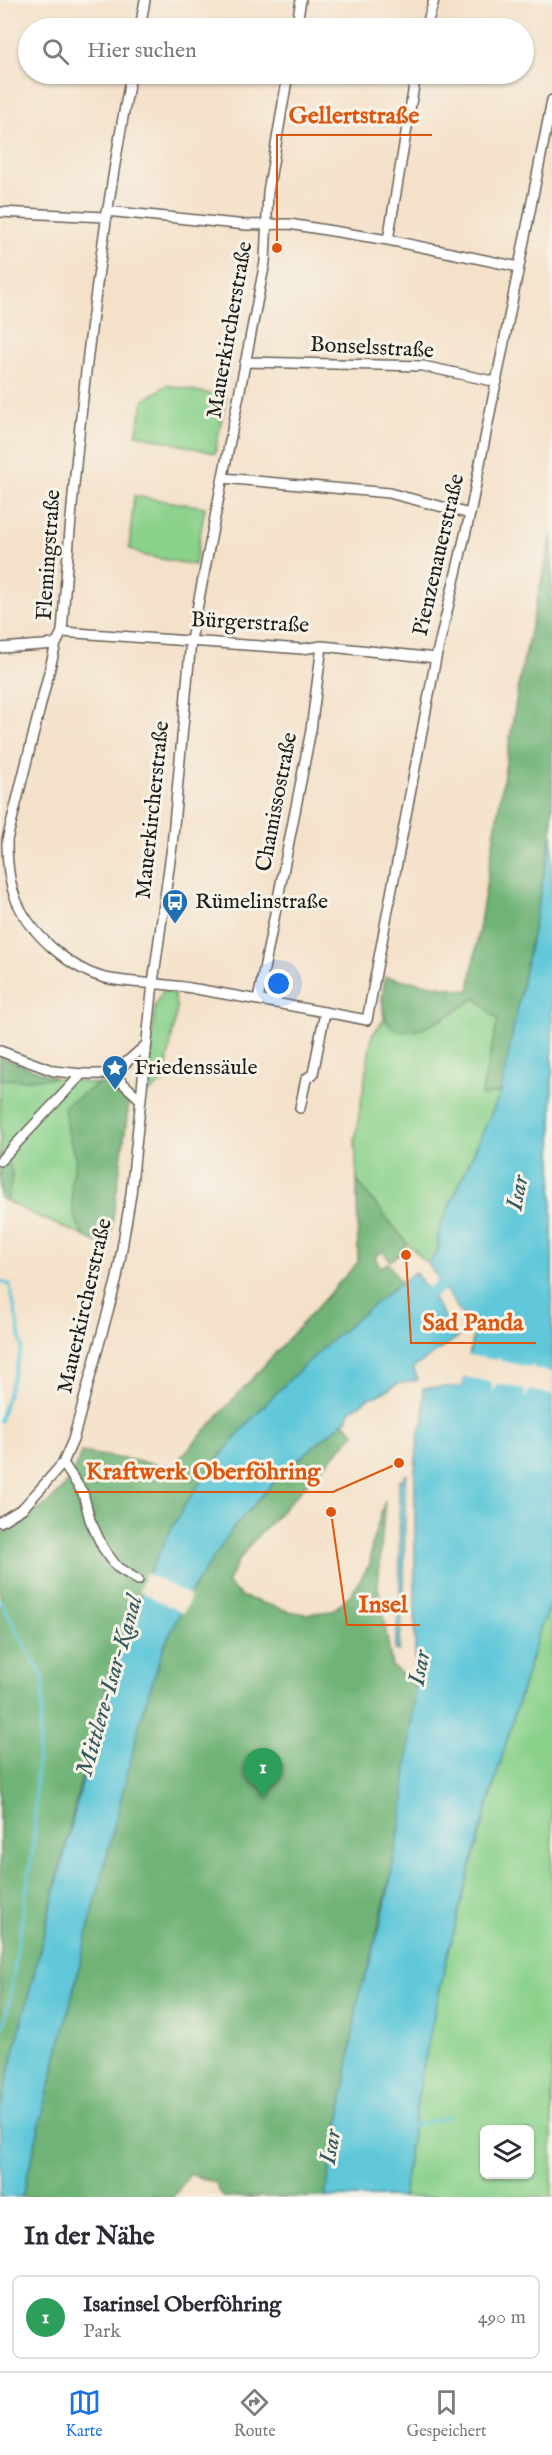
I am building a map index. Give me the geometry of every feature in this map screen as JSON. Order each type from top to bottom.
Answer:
[{"type":"street","points":[[142,18],[145,0]]},
{"type":"street","points":[[298,18],[301,0]]},
{"type":"street","points":[[429,18],[434,0]]},
{"type":"street","name":"Flemingstraße","points":[[129,84],[105,214],[70,513],[62,632],[56,644],[7,840],[8,866],[14,896],[42,938],[63,957],[86,971],[109,979],[153,983]]},
{"type":"street","name":"Mauerkircherstraße","points":[[0,1522],[23,1508],[63,1463],[73,1440],[117,1278],[131,1194],[153,983],[172,846],[191,640],[265,262],[268,192],[286,84]]},
{"type":"street","points":[[388,240],[414,84]]},
{"type":"street","name":"Pienzenauerstraße","points":[[325,1012],[368,1020],[436,658],[470,514],[552,100]]},
{"type":"street","points":[[0,212],[105,214],[247,225],[289,224],[388,240],[519,267]]},
{"type":"street","name":"Bonselsstraße","points":[[245,362],[423,366],[497,382]]},
{"type":"street","points":[[223,478],[389,493],[470,514]]},
{"type":"street","name":"Bürgerstraße","points":[[62,632],[302,650],[322,646],[436,658]]},
{"type":"street","points":[[0,648],[56,644]]},
{"type":"street","name":"Chamissostraße","points":[[258,1000],[311,730],[322,646]]},
{"type":"street","points":[[153,983],[325,1012],[313,1074],[306,1079],[300,1108]]},
{"type":"street","points":[[0,1051],[54,1071],[113,1074],[147,1044]]},
{"type":"street","points":[[0,1161],[82,1074]]},
{"type":"street","points":[[113,1074],[141,1100]]},
{"type":"street","points":[[63,1463],[84,1493],[90,1520],[103,1548],[117,1567],[138,1580]]},
{"type":"green space","points":[[167,385],[226,397],[215,453],[136,434],[144,400]]},
{"type":"green space","points":[[134,496],[205,507],[195,565],[145,556],[129,548]]},
{"type":"green space","points":[[552,534],[552,834],[501,1092],[437,1234],[438,1250],[427,1263],[406,1242],[357,1181],[355,1140],[372,1035],[384,1020],[382,999],[385,977],[469,991],[520,677]]},
{"type":"green space","points":[[552,534],[552,834],[501,1092],[481,1096],[498,1020],[476,998],[424,1028],[409,1032],[396,1030],[387,1022],[383,1005],[385,977],[469,991],[520,677]]},
{"type":"green space","points":[[163,991],[173,992],[177,1008],[164,1082],[148,1093],[155,1005]]},
{"type":"green space","points":[[0,1057],[56,1078],[118,1087],[129,1102],[109,1247],[0,1198]]},
{"type":"green space","points":[[0,1057],[56,1078],[0,1079]]},
{"type":"green space","points":[[99,1083],[118,1087],[129,1102],[109,1247],[84,1237],[73,1213],[71,1181],[76,1161],[67,1130],[64,1106]]},
{"type":"green space","points":[[0,1153],[6,1159],[12,1175],[7,1201],[0,1198]]},
{"type":"green space","points":[[357,1181],[406,1242],[405,1251],[390,1261],[383,1251],[375,1257],[380,1267],[388,1263],[401,1282],[343,1331],[279,1391],[220,1456],[175,1523],[150,1572],[116,1657],[92,1736],[0,2113],[0,1534],[29,1517],[64,1487],[82,1452],[172,1467],[358,1262]]},
{"type":"green space","points":[[344,1422],[355,1433],[252,1542],[237,1563],[227,1583],[241,1596],[288,1611],[307,1614],[332,1611],[351,1594],[370,1564],[372,1543],[385,1500],[378,1586],[392,1666],[415,1685],[403,1810],[393,1865],[369,1967],[359,1994],[339,2125],[325,2197],[223,2197],[215,2183],[190,2174],[173,2197],[22,2197],[143,1710],[165,1645],[198,1579],[239,1521],[287,1470]]},
{"type":"green space","points":[[552,1603],[552,2197],[403,2197],[413,2125],[441,1981],[498,1769],[540,1629]]},
{"type":"water","name":"Isar","points":[[552,834],[552,1603],[540,1629],[459,1910],[426,2053],[403,2197],[325,2197],[339,2125],[359,1994],[369,1967],[387,1897],[403,1810],[415,1685],[415,1471],[419,1431],[424,1421],[423,1388],[462,1386],[473,1337],[473,1331],[427,1263],[438,1250],[437,1234],[501,1092]]},
{"type":"water","points":[[415,1272],[458,1337],[413,1368],[418,1380],[397,1384],[377,1396],[370,1397],[349,1412],[348,1418],[284,1471],[234,1527],[189,1594],[164,1646],[143,1710],[22,2197],[0,2197],[0,2113],[8,2077],[98,1720],[118,1653],[143,1587],[174,1524],[196,1489],[251,1420],[282,1387],[348,1326]]},
{"type":"water","points":[[407,1475],[405,1482],[404,1595],[399,1651],[395,1650],[400,1595],[399,1480],[403,1480]]},
{"type":"pier","points":[[427,1264],[472,1331],[468,1355],[496,1360],[499,1358],[501,1361],[529,1367],[532,1365],[534,1368],[552,1372],[552,1395],[530,1390],[525,1398],[524,1389],[497,1384],[493,1392],[491,1382],[464,1377],[462,1386],[420,1387],[422,1385],[460,1384],[470,1338],[470,1332],[425,1265]]},
{"type":"pier","points":[[146,1573],[191,1596],[183,1613],[139,1591]]},
{"type":"waterway","name":"Mittlere-Isar-Kanal","points":[[418,1302],[455,1275]]},
{"type":"waterway","points":[[0,1281],[10,1285],[22,1347],[0,1421]]},
{"type":"waterway","points":[[0,1600],[44,1680],[36,1778],[34,1841],[9,2002],[0,2037]]},
{"type":"waterway","points":[[413,2125],[448,2117]]},
{"type":"place","name":"Gellertstraße","points":[[277,248]]},
{"type":"place","name":"Rümelinstraße","points":[[175,925]]},
{"type":"place","name":"Friedenssäule","points":[[115,1091]]},
{"type":"place","name":"Sad Panda","points":[[406,1255]]},
{"type":"place","name":"Kraftwerk Oberföhring","points":[[399,1463]]},
{"type":"place","name":"Insel","points":[[331,1512]]},
{"type":"place","name":"Isarinsel Oberföhring","points":[[263,1798]]}]
